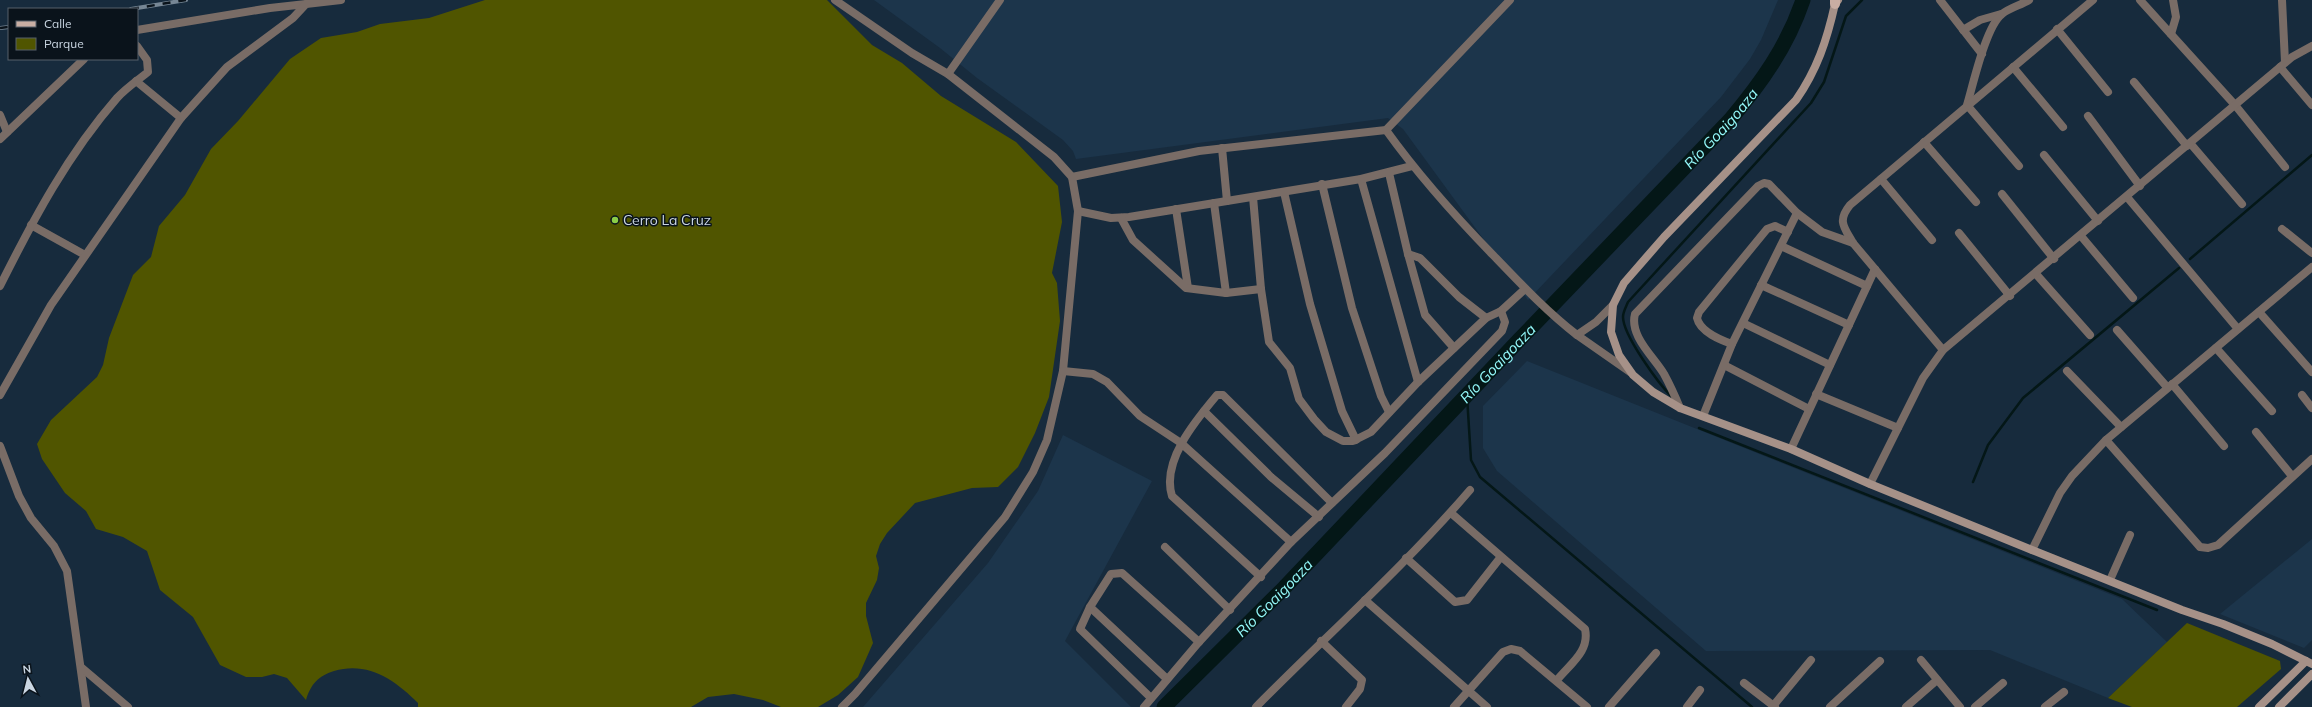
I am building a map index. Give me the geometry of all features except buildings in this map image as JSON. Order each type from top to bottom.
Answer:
[{"type":"main road","points":[[1836,1],[1828,36],[1819,60],[1810,80],[1796,100],[1664,237],[1624,283],[1613,305],[1611,332],[1619,354],[1633,375],[1653,392],[1680,408],[1791,449],[1870,484],[2182,610],[2265,641],[2310,661],[2259,707]]},
{"type":"main road","points":[[2279,707],[2312,674]]},
{"type":"main road","points":[[2289,680],[2297,689]]},
{"type":"street","points":[[138,30],[270,8],[341,0]]},
{"type":"street","points":[[835,0],[912,53],[948,74],[1054,157],[1072,177],[1078,211],[1063,371],[1047,440],[1033,472],[1005,517],[842,707]]},
{"type":"street","points":[[948,74],[1000,0]]},
{"type":"street","points":[[1072,177],[1199,151],[1386,130],[1510,0]]},
{"type":"street","points":[[1940,0],[1982,54]]},
{"type":"street","points":[[1963,30],[1980,20],[2001,14],[2029,0]]},
{"type":"street","points":[[1944,350],[1853,243],[1842,224],[1843,213],[1850,205],[1967,105],[2093,0]]},
{"type":"street","points":[[2140,0],[2235,105],[2285,167]]},
{"type":"street","points":[[2171,34],[2176,18],[2173,0]]},
{"type":"street","points":[[2282,0],[2282,65],[2312,105]]},
{"type":"street","points":[[0,395],[51,306],[181,118],[227,67],[293,18],[306,4]]},
{"type":"street","points":[[1967,105],[1982,54],[2001,14]]},
{"type":"street","points":[[2057,29],[2108,92]]},
{"type":"street","points":[[1870,484],[1923,378],[1944,350],[2054,259],[2282,65],[2312,46]]},
{"type":"street","points":[[0,286],[30,225],[67,164],[118,97],[148,72],[149,66],[138,48]]},
{"type":"street","points":[[0,139],[83,60]]},
{"type":"street","points":[[2013,67],[2063,127]]},
{"type":"street","points":[[136,82],[181,118]]},
{"type":"street","points":[[2134,82],[2188,145],[2242,204]]},
{"type":"street","points":[[1967,105],[2019,166]]},
{"type":"street","points":[[0,115],[7,132]]},
{"type":"street","points":[[2088,116],[2140,186]]},
{"type":"street","points":[[1386,130],[1412,166],[1438,198],[1543,307],[1559,322],[1633,375]]},
{"type":"street","points":[[1924,142],[1976,202]]},
{"type":"street","points":[[1222,148],[1227,200]]},
{"type":"street","points":[[2044,155],[2098,221]]},
{"type":"street","points":[[1078,211],[1112,218],[1121,218],[1284,192],[1322,184],[1361,179],[1412,166]]},
{"type":"street","points":[[1390,172],[1408,254],[1425,315],[1454,348]]},
{"type":"street","points":[[1361,179],[1418,382]]},
{"type":"street","points":[[1881,179],[1932,240]]},
{"type":"street","points":[[1322,184],[1352,308],[1381,396],[1389,412]]},
{"type":"street","points":[[1680,408],[1663,373],[1636,332],[1633,320],[1634,314],[1762,184],[1769,184],[1797,214],[1822,232],[1853,243]]},
{"type":"street","points":[[1284,192],[1310,304],[1342,411],[1356,440]]},
{"type":"street","points":[[2002,194],[2054,259]]},
{"type":"street","points":[[1253,197],[1261,289],[1269,342],[1292,371],[1301,403],[1314,420],[1326,432],[1343,441],[1356,440],[1371,432],[1418,382],[1486,318],[1501,311],[1525,289]]},
{"type":"street","points":[[2127,197],[2238,329]]},
{"type":"street","points":[[1214,203],[1226,294]]},
{"type":"street","points":[[1176,209],[1188,288]]},
{"type":"street","points":[[1703,416],[1732,344],[1797,214]]},
{"type":"street","points":[[1121,218],[1133,240],[1188,288],[1226,294],[1261,289]]},
{"type":"street","points":[[30,225],[85,255]]},
{"type":"street","points":[[1732,344],[1720,339],[1700,324],[1697,318],[1699,312],[1768,229],[1775,226],[1788,232]]},
{"type":"street","points":[[2282,230],[2312,253]]},
{"type":"street","points":[[1959,233],[2010,296]]},
{"type":"street","points":[[2081,236],[2133,298]]},
{"type":"street","points":[[1781,246],[1867,286]]},
{"type":"street","points":[[1408,254],[1420,258],[1459,297],[1486,318]]},
{"type":"street","points":[[2032,550],[2060,494],[2072,476],[2106,440],[2312,267]]},
{"type":"street","points":[[1791,449],[1875,269]]},
{"type":"street","points":[[2036,274],[2090,335]]},
{"type":"street","points":[[1761,285],[1849,325]]},
{"type":"street","points":[[1577,335],[1596,322],[1613,305]]},
{"type":"street","points":[[1144,707],[1167,679],[1261,577],[1291,542],[1385,453],[1502,332],[1505,322],[1501,311]]},
{"type":"street","points":[[2259,312],[2312,372]]},
{"type":"street","points":[[1743,323],[1830,364]]},
{"type":"street","points":[[2117,330],[2224,446]]},
{"type":"street","points":[[2216,348],[2272,412]]},
{"type":"street","points":[[1724,365],[1809,409]]},
{"type":"street","points":[[1063,371],[1093,374],[1107,382],[1140,416],[1181,444],[1291,542]]},
{"type":"street","points":[[2067,371],[2120,427]]},
{"type":"street","points":[[1816,394],[1898,428]]},
{"type":"street","points":[[1261,577],[1172,496],[1169,478],[1181,444],[1217,395],[1223,395],[1332,503]]},
{"type":"street","points":[[2302,395],[2312,408]]},
{"type":"street","points":[[1204,411],[1271,477],[1319,517]]},
{"type":"street","points":[[2256,432],[2292,476]]},
{"type":"street","points":[[2106,440],[2200,547],[2218,545],[2312,459]]},
{"type":"street","points":[[0,446],[25,507],[31,518],[54,546],[67,570],[82,668],[86,707]]},
{"type":"street","points":[[1256,707],[1451,513],[1470,490]]},
{"type":"street","points":[[1451,513],[1500,558],[1585,629],[1587,638],[1586,647],[1557,680]]},
{"type":"street","points":[[2110,580],[2130,535]]},
{"type":"street","points":[[1165,548],[1230,610]]},
{"type":"street","points":[[1406,558],[1455,602],[1467,600],[1500,558]]},
{"type":"street","points":[[1151,698],[1082,632],[1081,624],[1111,574],[1122,573],[1200,642]]},
{"type":"street","points":[[1365,600],[1487,707]]},
{"type":"street","points":[[1090,607],[1167,679]]},
{"type":"street","points":[[1321,641],[1362,680],[1360,689],[1346,707]]},
{"type":"street","points":[[1454,707],[1503,652],[1511,649],[1520,651],[1557,680],[1587,707]]},
{"type":"street","points":[[1609,707],[1656,652]]},
{"type":"street","points":[[1744,682],[1774,706],[1811,660]]},
{"type":"street","points":[[1921,660],[1960,707]]},
{"type":"street","points":[[1830,707],[1880,661]]},
{"type":"street","points":[[82,668],[128,707]]},
{"type":"street","points":[[1906,707],[1937,680]]},
{"type":"street","points":[[1975,707],[2003,683]]},
{"type":"street","points":[[1688,707],[1700,690]]},
{"type":"street","points":[[2045,707],[2064,692]]},
{"type":"shaded area","points":[[874,0],[1778,0],[1761,40],[1750,59],[1721,97],[1528,300],[1403,129],[1388,118],[1076,159],[1073,151],[1063,140],[977,78],[940,48]]},
{"type":"shaded area","points":[[1527,361],[2122,599],[2167,642],[2108,698],[1990,650],[1706,651],[1497,471],[1483,448],[1483,406]]},
{"type":"shaded area","points":[[1063,435],[1152,481],[1065,641],[1131,707],[863,707],[988,563],[1038,491]]},
{"type":"shaded area","points":[[2312,539],[2312,640],[2304,648],[2220,614]]},
{"type":"green space","points":[[485,0],[827,0],[872,45],[902,63],[941,96],[1016,142],[1058,186],[1062,222],[1052,273],[1057,283],[1060,321],[1049,397],[1035,433],[1018,467],[998,487],[972,488],[915,503],[887,533],[880,544],[876,556],[879,568],[877,580],[866,603],[866,616],[873,643],[858,677],[838,695],[818,707],[781,707],[763,700],[734,694],[708,697],[691,707],[418,707],[418,703],[390,680],[369,671],[358,669],[334,671],[324,675],[316,681],[310,689],[306,700],[287,678],[274,674],[262,677],[246,677],[220,665],[193,617],[160,590],[147,551],[123,537],[96,529],[86,511],[65,493],[42,459],[37,444],[51,420],[97,377],[103,365],[109,338],[133,275],[151,257],[159,226],[185,195],[211,149],[238,121],[290,59],[321,38],[357,32],[380,24],[429,18]]},
{"type":"green space","points":[[2187,623],[2280,661],[2281,669],[2237,707],[2132,707],[2108,698]]},
{"type":"waterway","name":"Río Goaigoaza","points":[[1164,707],[1284,588],[1730,120],[1772,64],[1797,17],[1803,0]]},
{"type":"waterway","points":[[1672,397],[1650,370],[1629,335],[1623,317],[1628,302],[1811,103],[1824,82],[1846,16],[1862,0]]},
{"type":"waterway","points":[[2190,259],[2312,155]]},
{"type":"waterway","points":[[1973,482],[1988,445],[2023,398],[2179,268]]},
{"type":"waterway","points":[[1467,396],[1471,460],[1480,477],[1752,707]]},
{"type":"waterway","points":[[1699,428],[2157,610]]},
{"type":"railway","points":[[137,8],[186,0]]},
{"type":"railway","points":[[0,28],[8,27]]},
{"type":"place","name":"Cerro La Cruz","points":[[615,220]]}]
